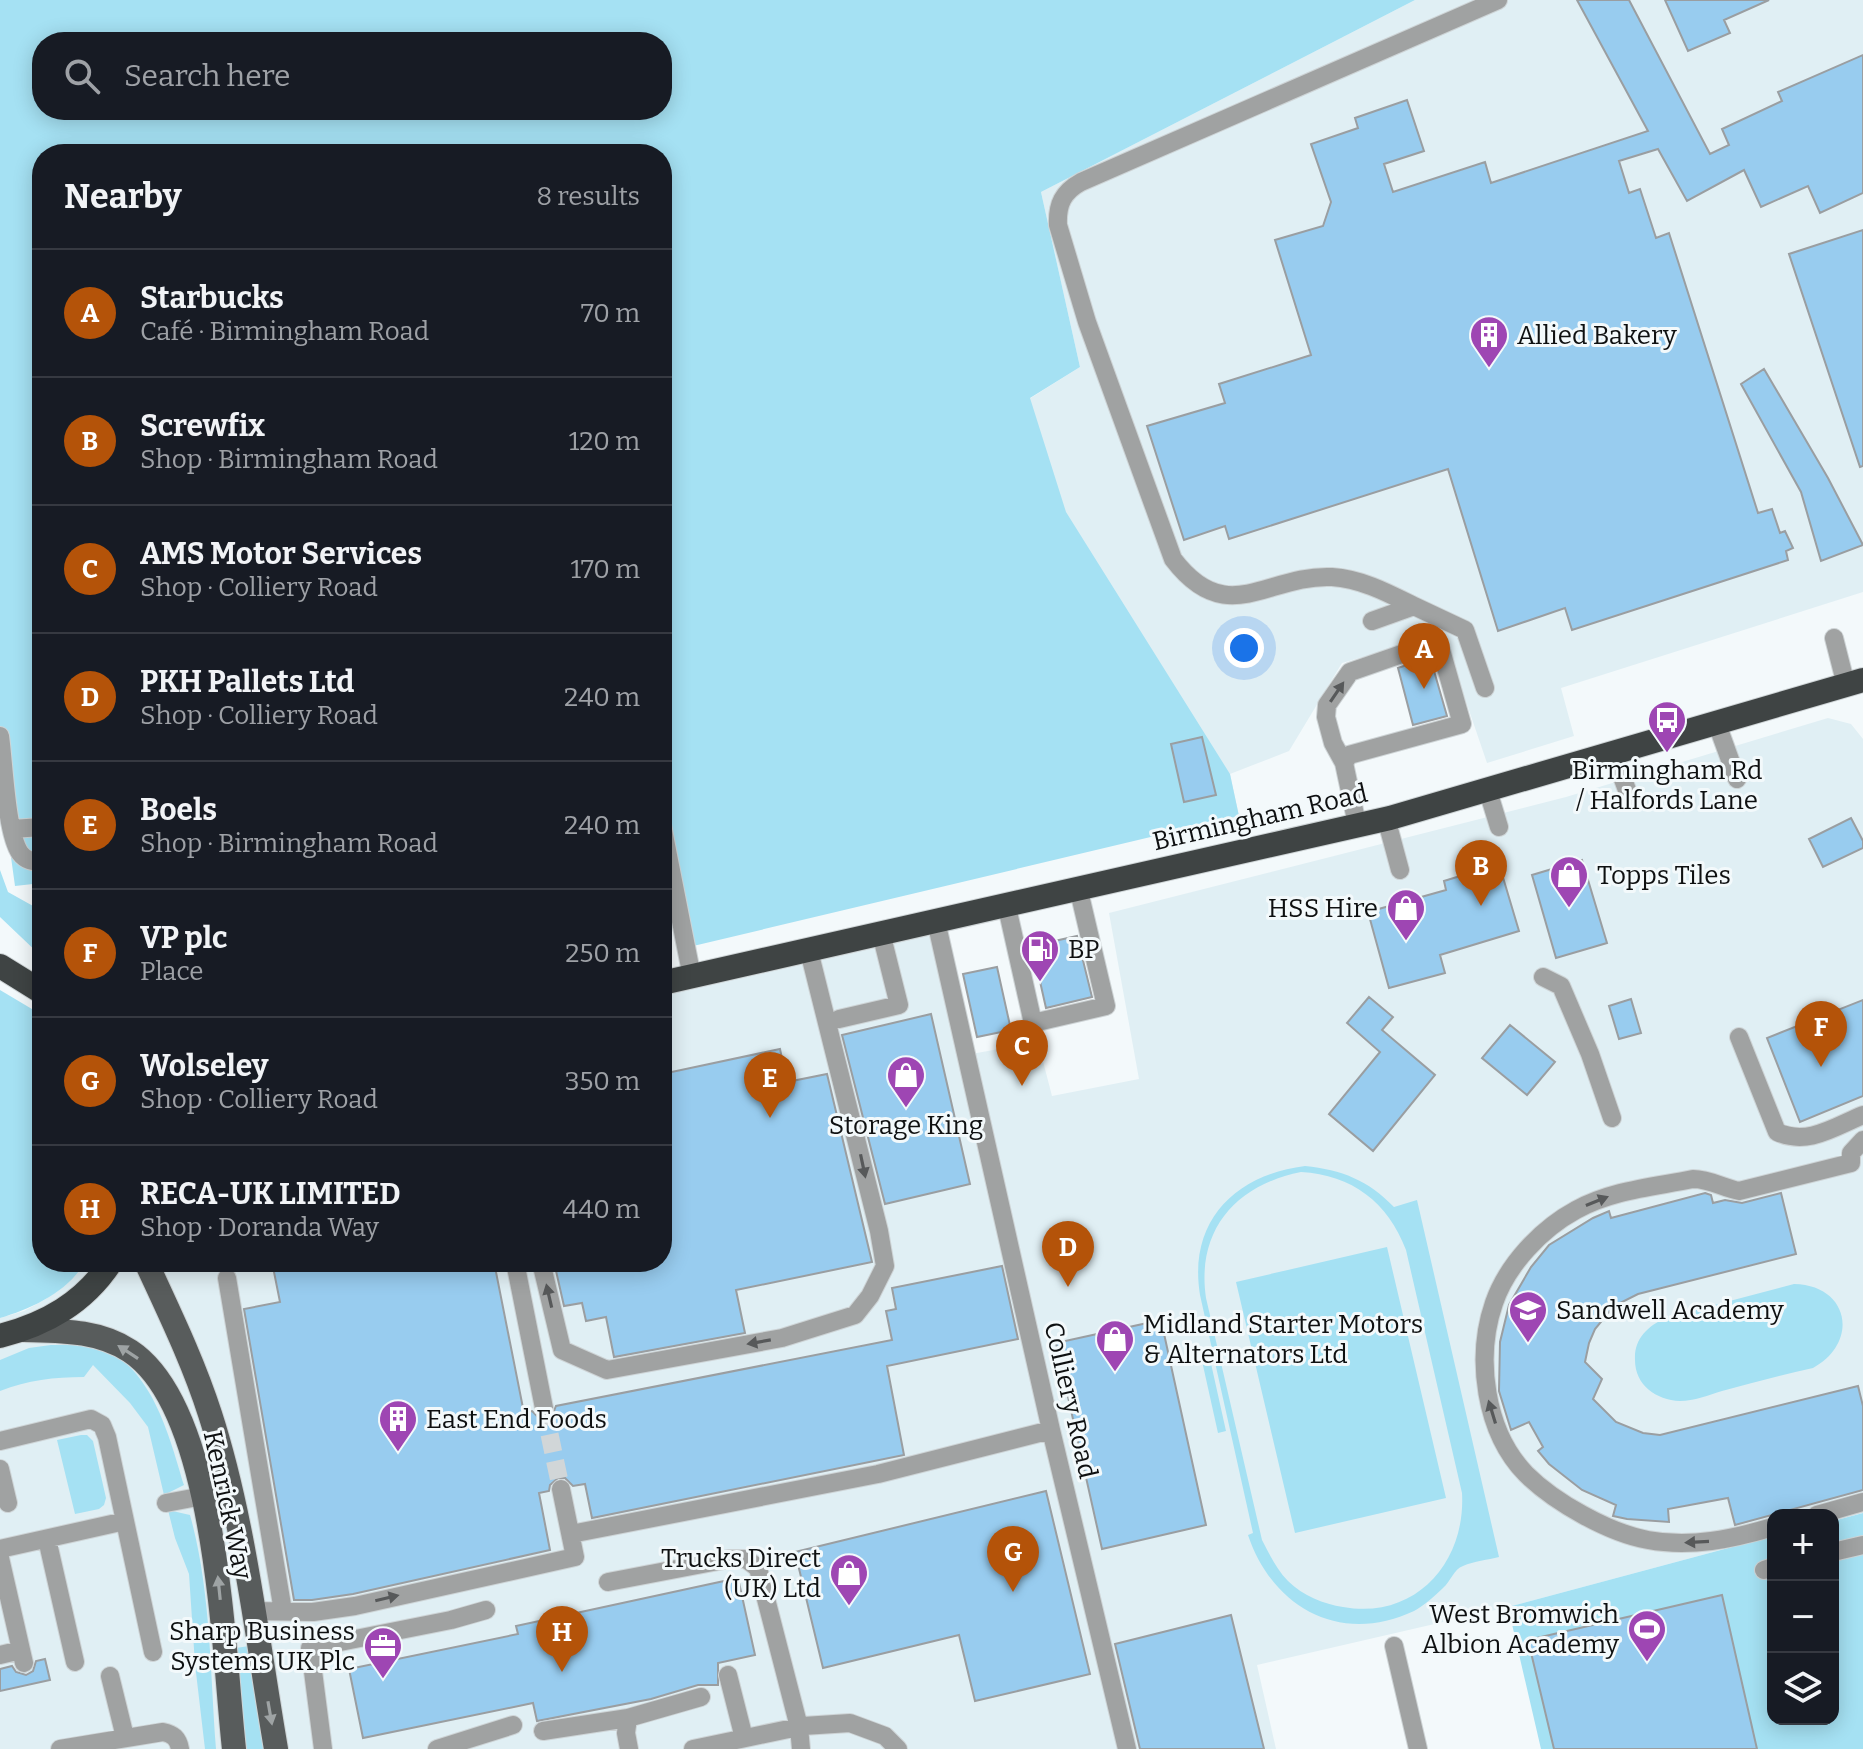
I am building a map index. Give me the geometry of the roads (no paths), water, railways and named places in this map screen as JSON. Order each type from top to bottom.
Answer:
[{"type":"highway","name":"Birmingham Road","points":[[672,981],[1386,818],[1858,683]]},
{"type":"highway","points":[[0,966],[32,986]]},
{"type":"highway","points":[[0,1336],[24,1330],[71,1306],[98,1272]]},
{"type":"main road","name":"Kenrick Way","points":[[151,1272],[185,1347],[211,1417],[233,1502],[276,1749]]},
{"type":"main road","name":"Kenrick Way","points":[[24,1330],[92,1334],[131,1352],[159,1380],[174,1405],[203,1496],[214,1549],[234,1749]]},
{"type":"street","points":[[1485,688],[1465,630],[1366,583],[1333,577],[1305,578],[1236,597],[1221,595],[1181,570],[1173,559],[1087,322],[1057,213],[1064,195],[1081,182],[1498,0]]},
{"type":"street","points":[[1372,621],[1414,606]]},
{"type":"street","points":[[1834,638],[1858,683]]},
{"type":"street","points":[[1344,763],[1349,755],[1462,724],[1441,650],[1433,643],[1350,672],[1327,705],[1326,717],[1333,743],[1344,763],[1357,824]]},
{"type":"street","points":[[1717,724],[1737,779]]},
{"type":"street","points":[[0,736],[12,829],[22,857],[32,861]]},
{"type":"street","points":[[1614,755],[1630,798]]},
{"type":"street","points":[[1488,791],[1499,827]]},
{"type":"street","points":[[1386,818],[1400,870]]},
{"type":"street","points":[[12,829],[32,828]]},
{"type":"street","points":[[672,876],[692,977]]},
{"type":"street","points":[[1006,903],[1033,1023],[1106,1006],[1078,887]]},
{"type":"street","name":"Colliery Road","points":[[936,921],[1127,1749]]},
{"type":"street","points":[[835,1028],[899,1005],[881,933]]},
{"type":"street","points":[[543,1272],[562,1350],[607,1370],[782,1338],[855,1315],[870,1296],[885,1266],[835,1028],[809,951]]},
{"type":"street","points":[[1543,977],[1561,986],[1590,1054],[1612,1118]]},
{"type":"street","points":[[1739,1037],[1777,1132],[1793,1139],[1812,1136],[1863,1115]]},
{"type":"street","points":[[1767,1528],[1715,1541],[1680,1543],[1646,1540],[1577,1511],[1526,1474],[1496,1425],[1487,1395],[1487,1334],[1494,1303],[1508,1275],[1526,1251],[1552,1226],[1578,1209],[1613,1194],[1693,1179],[1706,1179],[1739,1191],[1851,1163],[1851,1153],[1863,1140]]},
{"type":"street","points":[[517,1272],[544,1408]]},
{"type":"street","points":[[227,1278],[283,1611]]},
{"type":"street","points":[[0,1441],[91,1419],[102,1425],[153,1652]]},
{"type":"street","points":[[571,1534],[889,1472],[1051,1430]]},
{"type":"street","points":[[0,1469],[11,1502]]},
{"type":"street","points":[[252,1611],[313,1612],[355,1606],[575,1557],[561,1489]]},
{"type":"street","points":[[166,1503],[203,1496]]},
{"type":"street","points":[[1838,1509],[1863,1502]]},
{"type":"street","points":[[0,1549],[125,1521]]},
{"type":"street","points":[[47,1539],[75,1662]]},
{"type":"street","points":[[1839,1551],[1863,1545]]},
{"type":"street","points":[[0,1558],[2,1580],[22,1657],[0,1655]]},
{"type":"street","points":[[608,1582],[729,1559],[746,1559],[758,1568],[799,1727],[801,1749]]},
{"type":"street","points":[[323,1749],[310,1648],[486,1610]]},
{"type":"street","points":[[1394,1646],[1418,1749]]},
{"type":"street","points":[[728,1675],[744,1738]]},
{"type":"street","points":[[110,1676],[119,1742]]},
{"type":"street","points":[[543,1731],[628,1718],[701,1697]]},
{"type":"street","points":[[628,1718],[626,1733],[629,1749]]},
{"type":"street","points":[[693,1749],[799,1727],[850,1723],[885,1736],[898,1749]]},
{"type":"street","points":[[437,1749],[513,1725]]},
{"type":"street","points":[[60,1749],[119,1742],[163,1732],[171,1734],[178,1741],[180,1749]]},
{"type":"tunnel","points":[[544,1408],[561,1489]]},
{"type":"place","name":"Allied Bakery","points":[[1489,369]]},
{"type":"place","name":"Starbucks","points":[[1424,689]]},
{"type":"place","name":"Birmingham Rd / Halfords Lane","points":[[1667,754]]},
{"type":"place","name":"Screwfix","points":[[1481,906]]},
{"type":"place","name":"Topps Tiles","points":[[1569,909]]},
{"type":"place","name":"HSS Hire","points":[[1406,942]]},
{"type":"place","name":"BP","points":[[1040,983]]},
{"type":"place","name":"VP plc","points":[[1821,1067]]},
{"type":"place","name":"AMS Motor Services","points":[[1022,1086]]},
{"type":"place","name":"Storage King","points":[[906,1109]]},
{"type":"place","name":"Boels","points":[[770,1118]]},
{"type":"place","name":"PKH Pallets Ltd","points":[[1068,1287]]},
{"type":"place","name":"Sandwell Academy","points":[[1528,1344]]},
{"type":"place","name":"Midland Starter Motors & Alternators Ltd","points":[[1115,1373]]},
{"type":"place","name":"East End Foods","points":[[398,1453]]},
{"type":"place","name":"Wolseley","points":[[1013,1592]]},
{"type":"place","name":"Trucks Direct (UK) Ltd","points":[[849,1607]]},
{"type":"place","name":"West Bromwich Albion Academy","points":[[1647,1663]]},
{"type":"place","name":"RECA-UK LIMITED","points":[[562,1672]]},
{"type":"place","name":"Sharp Business Systems UK Plc","points":[[383,1680]]}]
